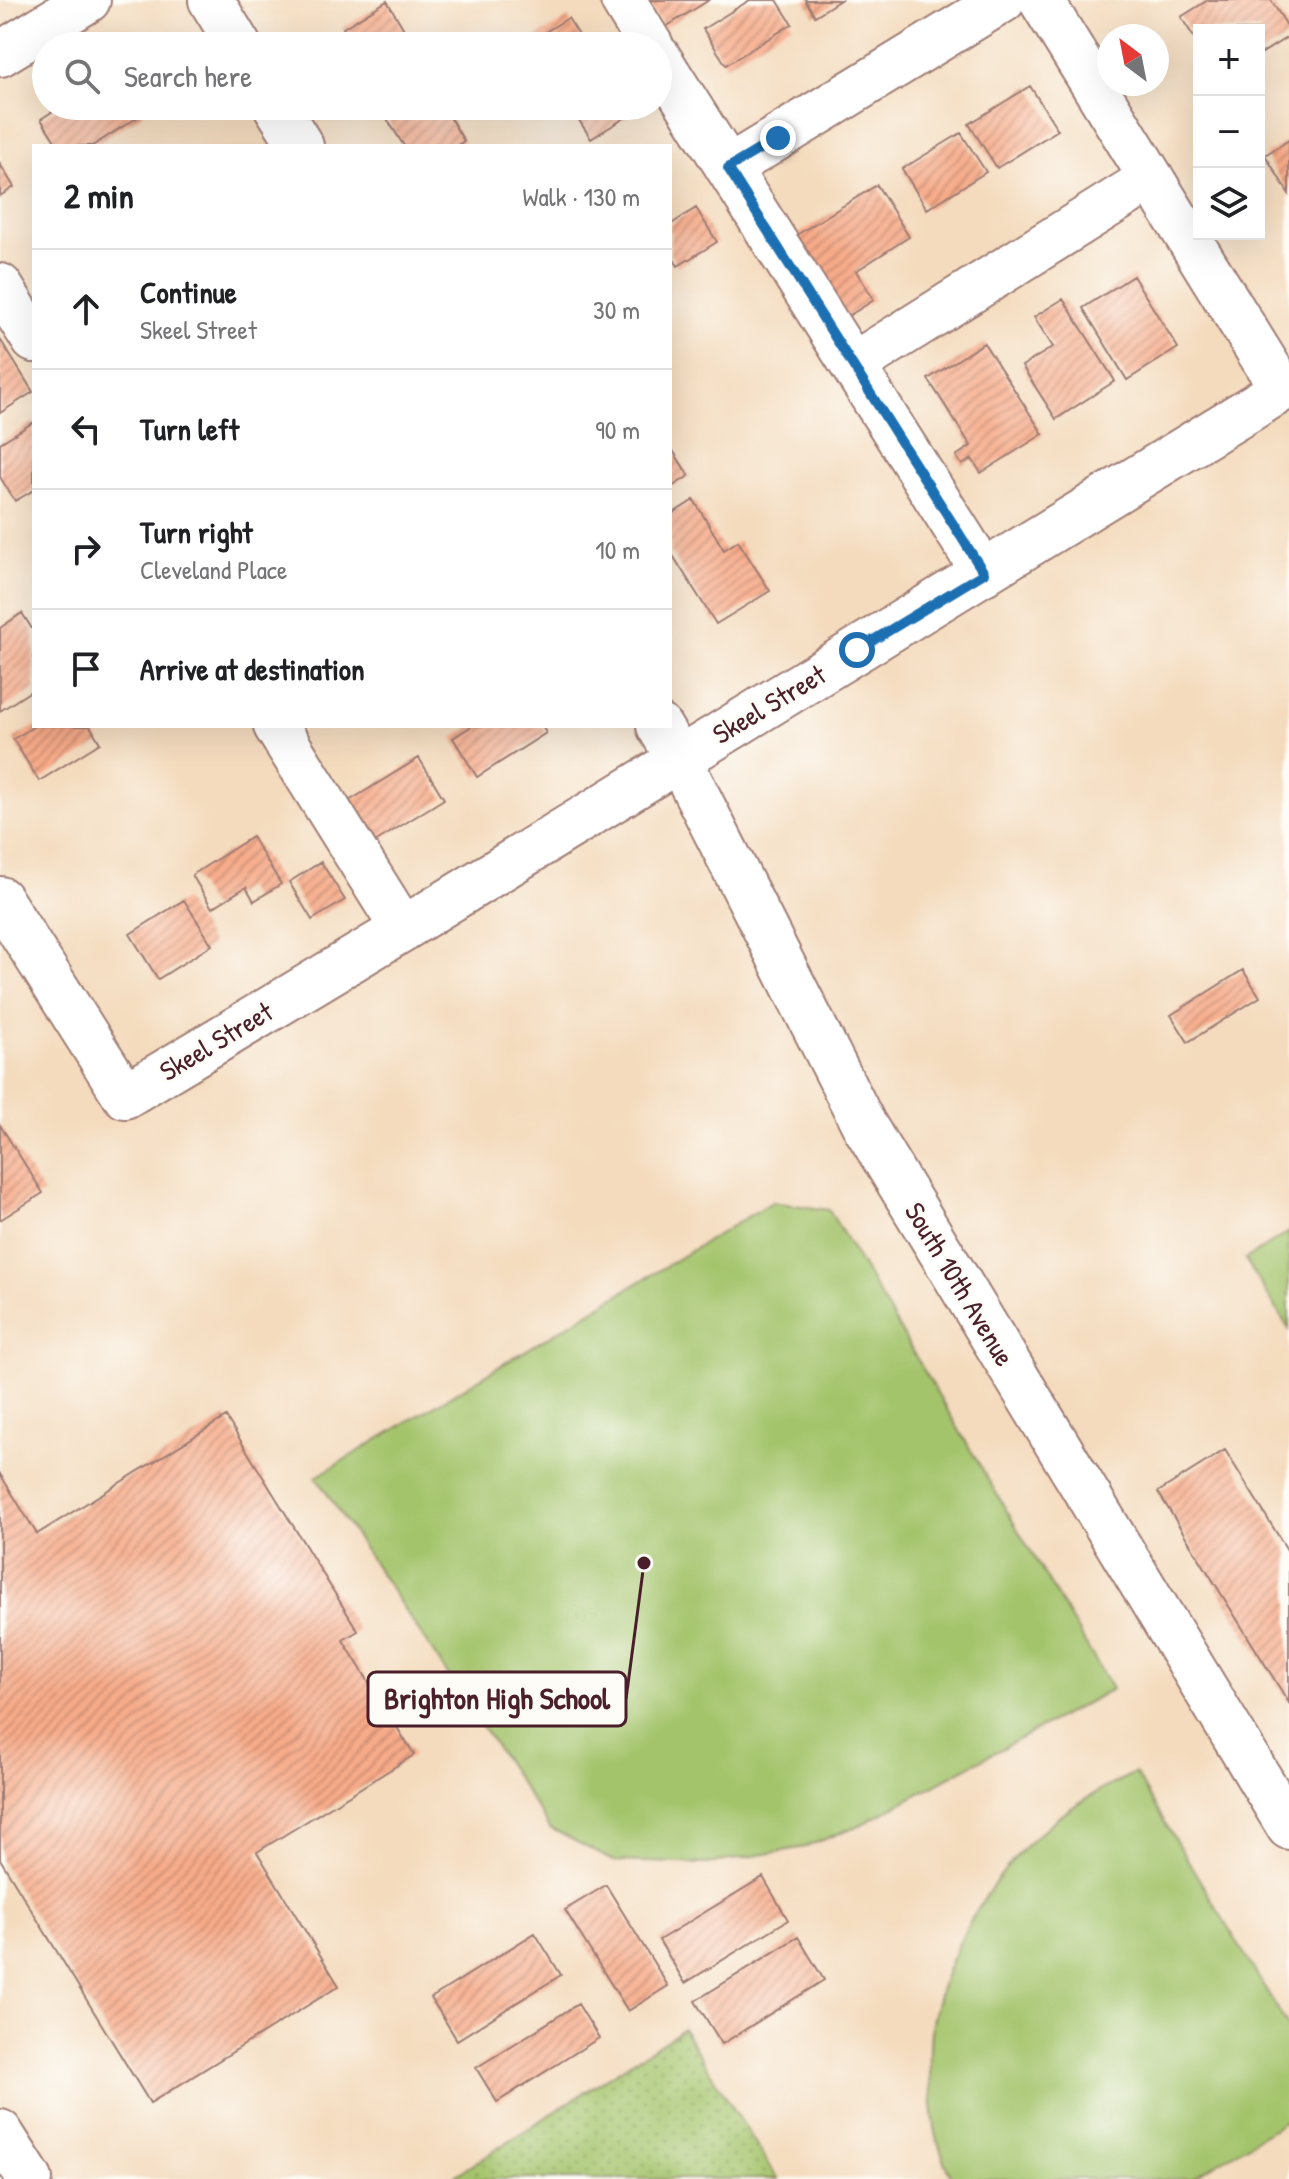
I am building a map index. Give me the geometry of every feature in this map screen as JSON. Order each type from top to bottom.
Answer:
[{"type":"street","points":[[36,32],[88,0]]},
{"type":"street","points":[[211,0],[230,32]]},
{"type":"street","points":[[623,0],[642,32]]},
{"type":"street","points":[[728,168],[1003,0]]},
{"type":"street","points":[[1041,0],[1150,179],[1286,387]]},
{"type":"street","points":[[0,54],[32,34]]},
{"type":"street","points":[[672,79],[984,573]]},
{"type":"street","points":[[285,120],[300,144]]},
{"type":"street","points":[[853,365],[1150,179]]},
{"type":"street","points":[[0,286],[32,337]]},
{"type":"street","name":"Skeel Street","points":[[0,899],[125,1096],[403,929],[669,742],[984,573],[1286,387]]},
{"type":"street","points":[[277,728],[403,929]]},
{"type":"street","name":"South 10th Avenue","points":[[669,742],[864,1125],[1289,1827]]},
{"type":"street","points":[[0,2132],[30,2179]]},
{"type":"green space","points":[[772,1202],[829,1210],[1112,1689],[866,1822],[806,1847],[707,1864],[613,1861],[550,1828],[316,1477]]},
{"type":"green space","points":[[1289,1232],[1289,1329],[1245,1259]]},
{"type":"green space","points":[[1135,1773],[1289,2028],[1289,2119],[1191,2179],[953,2179],[936,2132],[930,2064],[931,2031],[940,1991],[962,1937],[993,1886],[1030,1841],[1071,1808]]},
{"type":"green space","points":[[683,2029],[778,2179],[450,2179]]},
{"type":"building","points":[[647,0],[709,0],[664,28]]},
{"type":"building","points":[[750,0],[777,0],[792,24],[726,65],[703,29]]},
{"type":"building","points":[[805,0],[840,0],[815,16]]},
{"type":"building","points":[[1208,0],[1271,0],[1289,29],[1289,36],[1265,51],[1265,24],[1193,24],[1193,36],[1181,17]]},
{"type":"building","points":[[387,1],[406,32],[345,32],[343,28]]},
{"type":"building","points":[[568,18],[577,32],[545,32]]},
{"type":"building","points":[[1030,86],[1058,130],[997,168],[969,124]]},
{"type":"building","points":[[42,120],[133,120],[95,144],[57,144]]},
{"type":"building","points":[[388,120],[451,120],[464,141],[459,144],[403,144]]},
{"type":"building","points":[[579,120],[621,120],[591,139]]},
{"type":"building","points":[[961,133],[986,172],[927,209],[902,169]]},
{"type":"building","points":[[1289,140],[1289,194],[1265,155]]},
{"type":"building","points":[[0,164],[14,187],[0,196]]},
{"type":"building","points":[[877,185],[909,237],[856,271],[874,300],[842,320],[790,239]]},
{"type":"building","points":[[696,208],[717,242],[678,266],[672,257],[672,224]]},
{"type":"building","points":[[1133,276],[1178,348],[1127,380],[1083,308]]},
{"type":"building","points":[[1063,299],[1115,381],[1056,419],[1022,366],[1053,347],[1034,317]]},
{"type":"building","points":[[0,339],[32,393],[0,413]]},
{"type":"building","points":[[984,343],[1043,434],[981,473],[972,459],[962,465],[956,456],[971,446],[928,379]]},
{"type":"building","points":[[32,423],[32,491],[15,501],[0,477],[0,443]]},
{"type":"building","points":[[672,449],[689,476],[672,487]]},
{"type":"building","points":[[694,500],[724,550],[738,541],[770,591],[716,624],[672,554],[672,514]]},
{"type":"building","points":[[22,613],[32,629],[32,690],[0,711],[0,628]]},
{"type":"building","points":[[32,728],[91,728],[100,743],[39,781],[13,739]]},
{"type":"building","points":[[469,728],[543,728],[546,733],[477,777],[453,738]]},
{"type":"building","points":[[419,758],[444,799],[375,842],[349,801]]},
{"type":"building","points":[[252,837],[281,884],[254,901],[246,887],[212,908],[192,875]]},
{"type":"building","points":[[321,862],[345,900],[312,920],[289,882]]},
{"type":"building","points":[[184,900],[212,945],[158,979],[130,934]]},
{"type":"building","points":[[1243,970],[1260,997],[1188,1042],[1171,1015]]},
{"type":"building","points":[[0,1125],[43,1193],[0,1220]]},
{"type":"building","points":[[226,1417],[358,1631],[343,1640],[414,1755],[257,1852],[339,1986],[150,2103],[0,1859],[0,1474],[37,1534]]},
{"type":"building","points":[[1225,1450],[1289,1553],[1289,1703],[1158,1492]]},
{"type":"building","points":[[763,1877],[788,1920],[685,1983],[659,1940]]},
{"type":"building","points":[[606,1885],[668,1986],[628,2011],[565,1910]]},
{"type":"building","points":[[535,1933],[561,1975],[457,2040],[431,1998]]},
{"type":"building","points":[[798,1937],[824,1980],[722,2044],[695,2001]]},
{"type":"building","points":[[578,2004],[599,2038],[497,2102],[476,2068]]},
{"type":"place","name":"Brighton High School","points":[[644,1563]]},
{"type":"route","points":[[778,138],[728,168],[984,573],[857,650]]}]
